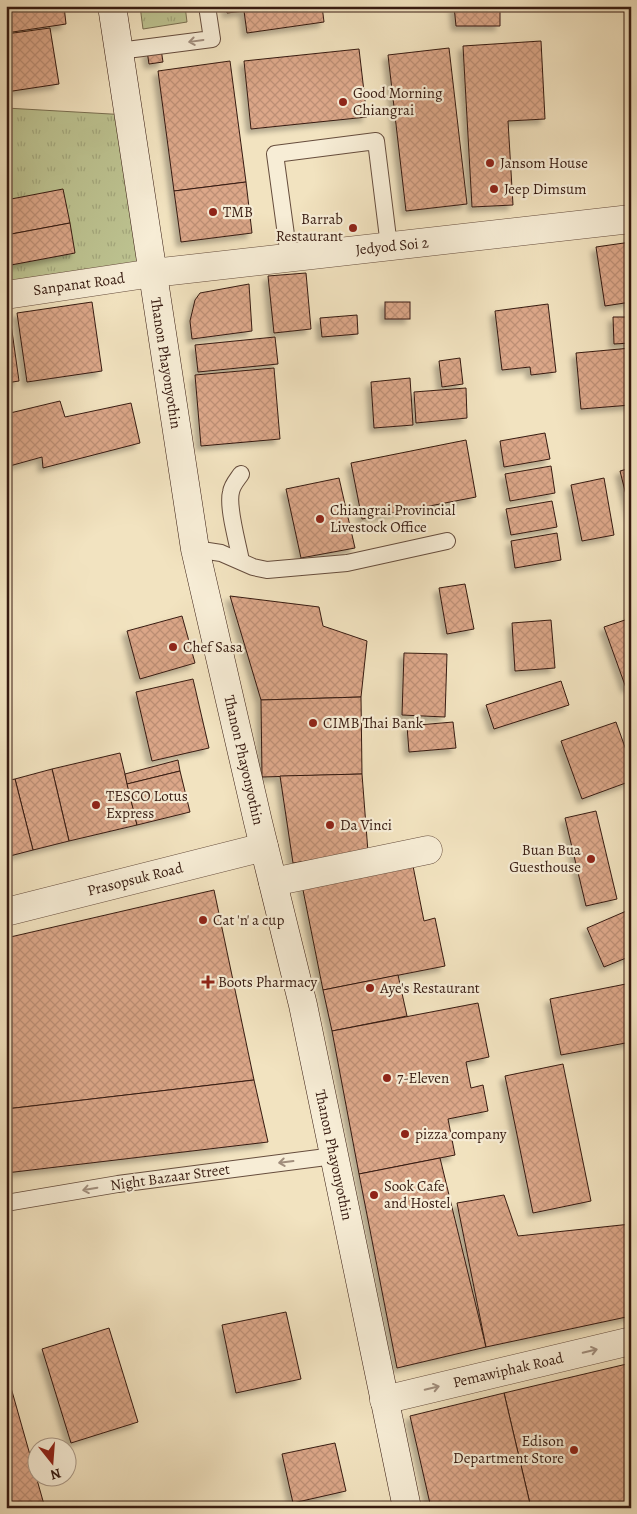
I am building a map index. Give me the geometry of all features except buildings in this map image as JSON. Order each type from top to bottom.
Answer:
[{"type":"main road","name":"Thanon Phayonyothin","points":[[112,6],[194,549],[303,1005],[407,1508]]},
{"type":"main road","name":"Jedyod Soi 2","points":[[152,273],[631,218]]},
{"type":"main road","name":"Sanpanat Road","points":[[6,295],[152,273]]},
{"type":"main road","name":"Prasopsuk Road","points":[[6,912],[264,847]]},
{"type":"main road","points":[[273,882],[428,850]]},
{"type":"main road","name":"Pemawiphak Road","points":[[384,1400],[631,1341]]},
{"type":"lane","points":[[119,51],[212,38],[207,6]]},
{"type":"lane","points":[[289,257],[275,154],[376,141],[389,246]]},
{"type":"lane","points":[[241,474],[230,494],[231,510],[241,561]]},
{"type":"lane","points":[[194,549],[221,553],[253,567],[267,570],[347,563],[447,541]]},
{"type":"lane","name":"Night Bazaar Street","points":[[6,1204],[118,1184],[334,1156]]},
{"type":"green space","points":[[140,6],[185,6],[187,22],[143,29]]},
{"type":"green space","points":[[6,108],[128,115],[153,273],[6,299]]},
{"type":"place","name":"Good Morning Chiangrai","points":[[343,102]]},
{"type":"place","name":"Jansom House","points":[[490,163]]},
{"type":"place","name":"Jeep Dimsum","points":[[494,189]]},
{"type":"place","name":"TMB","points":[[213,212]]},
{"type":"place","name":"Barrab Restaurant","points":[[353,228]]},
{"type":"place","name":"Chiangrai Provincial Livestock Office","points":[[320,519]]},
{"type":"place","name":"Chef Sasa","points":[[173,647]]},
{"type":"place","name":"CIMB Thai Bank","points":[[313,723]]},
{"type":"place","name":"TESCO Lotus Express","points":[[96,805]]},
{"type":"place","name":"Da Vinci","points":[[330,825]]},
{"type":"place","name":"Buan Bua Guesthouse","points":[[591,859]]},
{"type":"place","name":"Cat 'n' a cup","points":[[203,920]]},
{"type":"place","name":"Boots Pharmacy","points":[[208,982]]},
{"type":"place","name":"Aye's Restaurant","points":[[370,988]]},
{"type":"place","name":"7-Eleven","points":[[387,1078]]},
{"type":"place","name":"pizza company","points":[[405,1134]]},
{"type":"place","name":"Sook Cafe and Hostel","points":[[374,1195]]},
{"type":"place","name":"Edison Department Store","points":[[574,1450]]}]
